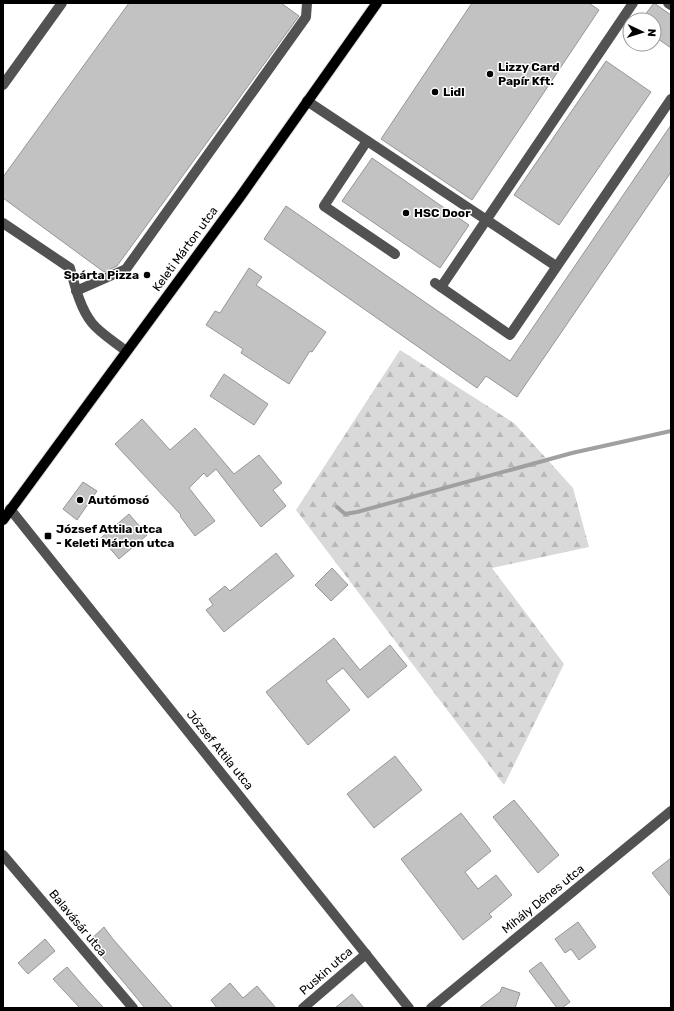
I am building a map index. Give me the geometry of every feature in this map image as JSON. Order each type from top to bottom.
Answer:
[{"type":"main road","name":"Keleti Márton utca","points":[[3,520],[240,197],[377,3]]},
{"type":"street","points":[[3,85],[62,3]]},
{"type":"street","points":[[76,291],[126,269],[306,17],[307,3]]},
{"type":"street","points":[[633,3],[487,220],[438,285],[510,335],[671,99]]},
{"type":"street","points":[[307,101],[556,266]]},
{"type":"street","points":[[367,141],[324,206],[395,254]]},
{"type":"street","points":[[3,223],[70,268],[76,291],[84,310],[92,323],[126,351]]},
{"type":"street","name":"József Attila utca","points":[[10,509],[409,1008]]},
{"type":"street","name":"Mihály Dénes utca","points":[[431,1008],[671,811]]},
{"type":"street","name":"Balavásár utca","points":[[3,855],[132,1008]]},
{"type":"street","name":"Puskin utca","points":[[303,1008],[366,954]]},
{"type":"green space","points":[[400,350],[514,423],[573,488],[589,547],[492,568],[564,664],[504,785],[296,510]]},
{"type":"building","points":[[129,3],[281,3],[299,16],[117,266],[104,272],[3,198],[3,177]]},
{"type":"building","name":"Lizzy Card Papír Kft.","points":[[472,3],[589,3],[599,10],[472,200],[381,139]]},
{"type":"building","points":[[654,3],[671,15],[671,48],[662,42],[662,12],[647,12]]},
{"type":"building","points":[[606,61],[651,92],[559,225],[514,195]]},
{"type":"building","points":[[671,125],[671,172],[517,397],[486,376],[477,388],[264,239],[286,206],[510,361]]},
{"type":"building","name":"HSC Door","points":[[372,158],[469,225],[440,268],[342,201]]},
{"type":"building","points":[[249,268],[262,277],[256,285],[326,332],[312,352],[310,351],[289,384],[241,353],[243,349],[206,325],[215,311],[220,313]]},
{"type":"building","points":[[224,374],[268,404],[254,425],[210,396]]},
{"type":"building","points":[[142,419],[170,450],[195,428],[234,474],[259,455],[282,483],[273,490],[286,506],[261,527],[216,469],[207,477],[204,473],[189,488],[215,521],[195,536],[180,516],[181,515],[115,444]]},
{"type":"building","name":"Autómosó","points":[[83,482],[97,491],[77,520],[63,509]]},
{"type":"building","points":[[129,514],[147,535],[119,559],[101,538]]},
{"type":"building","points":[[276,553],[294,576],[224,632],[206,610],[213,605],[209,599],[225,586],[230,591]]},
{"type":"building","points":[[332,568],[348,585],[331,601],[315,585]]},
{"type":"building","points":[[334,638],[360,670],[390,645],[407,666],[368,698],[343,668],[326,681],[350,710],[308,745],[266,692]]},
{"type":"building","points":[[395,756],[422,790],[374,828],[347,794]]},
{"type":"building","points":[[514,800],[559,855],[538,873],[493,817]]},
{"type":"building","points":[[461,813],[491,851],[465,872],[478,889],[496,875],[512,895],[489,914],[492,917],[463,940],[401,859]]},
{"type":"building","points":[[671,858],[671,897],[652,873]]},
{"type":"building","points":[[578,922],[596,947],[579,960],[571,949],[565,953],[555,939]]},
{"type":"building","points":[[104,927],[173,1008],[145,1008],[89,941]]},
{"type":"building","points":[[45,939],[55,951],[28,974],[18,963]]},
{"type":"building","points":[[541,962],[570,1002],[562,1008],[557,1008],[529,971]]},
{"type":"building","points":[[67,967],[104,1008],[80,1008],[53,979]]},
{"type":"building","points":[[230,983],[243,998],[257,986],[276,1008],[217,1008],[211,1000]]},
{"type":"building","points":[[502,987],[520,993],[515,1008],[479,1008],[500,992]]},
{"type":"building","points":[[352,994],[364,1008],[335,1008]]},
{"type":"waterway","points":[[337,507],[345,514],[357,512],[572,453],[671,431]]},
{"type":"place","name":"Lizzy Card Papír Kft.","points":[[490,74]]},
{"type":"place","name":"Lidl","points":[[435,92]]},
{"type":"place","name":"HSC Door","points":[[406,213]]},
{"type":"place","name":"Spárta Pizza","points":[[147,275]]},
{"type":"place","name":"Autómosó","points":[[80,500]]},
{"type":"place","name":"József Attila utca - Keleti Márton utca","points":[[48,536]]}]
